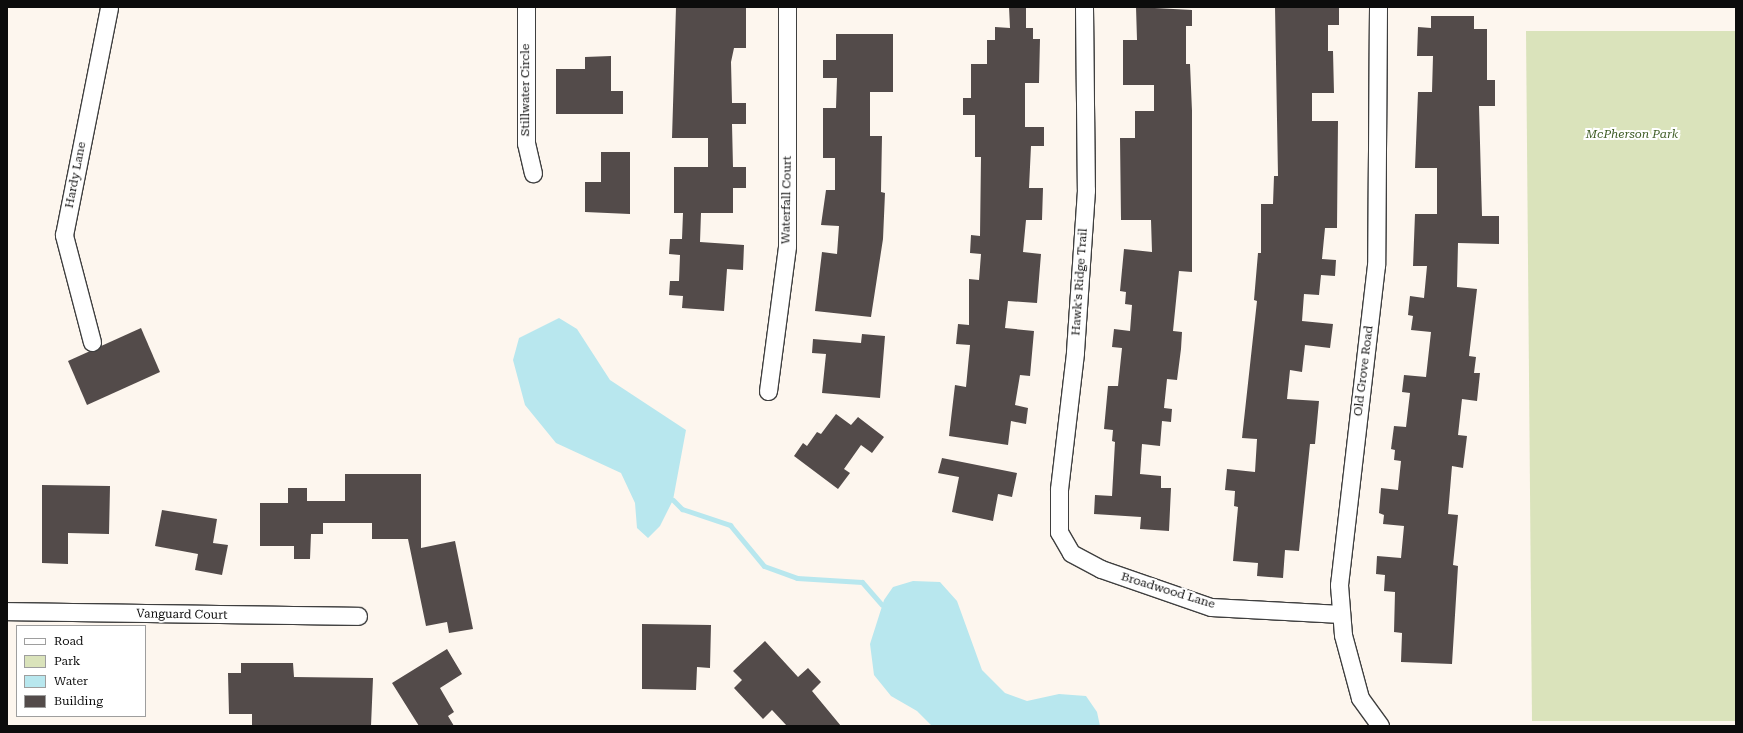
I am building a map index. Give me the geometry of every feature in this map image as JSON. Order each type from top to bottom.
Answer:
[{"type":"street","name":"Hardy Lane","points":[[92,342],[64,235],[109,7]]},
{"type":"street","name":"Stillwater Circle","points":[[526,7],[526,143],[533,173]]},
{"type":"street","name":"Waterfall Court","points":[[768,391],[787,246],[787,7]]},
{"type":"street","name":"Hawk's Ridge Trail","points":[[1072,553],[1059,532],[1059,489],[1075,353],[1086,190],[1084,7]]},
{"type":"street","name":"Old Grove Road","points":[[1378,7],[1376,265],[1339,585],[1343,635],[1360,698],[1380,726]]},
{"type":"street","name":"Broadwood Lane","points":[[1072,553],[1101,569],[1211,607],[1341,614]]},
{"type":"street","name":"Vanguard Court","points":[[7,611],[358,616]]},
{"type":"green space","name":"McPherson Park","points":[[1526,31],[1736,31],[1736,721],[1532,721]]},
{"type":"water","points":[[559,318],[577,329],[610,380],[686,430],[673,500],[660,526],[648,538],[637,528],[635,503],[621,473],[556,443],[525,405],[513,360],[519,338]]},
{"type":"water","points":[[913,581],[940,582],[957,601],[982,670],[1005,693],[1027,701],[1059,694],[1086,696],[1097,712],[1100,726],[932,726],[917,711],[891,696],[874,675],[870,644],[884,600],[893,587]]},
{"type":"building","points":[[676,7],[746,7],[746,48],[734,48],[731,62],[732,103],[746,103],[746,124],[732,124],[733,167],[746,167],[746,188],[733,188],[733,213],[701,213],[700,242],[744,245],[743,270],[727,269],[724,311],[682,308],[683,296],[669,295],[670,281],[679,281],[680,255],[669,254],[670,239],[682,239],[683,213],[674,213],[674,167],[708,167],[708,138],[672,138]]},
{"type":"building","points":[[1009,7],[1026,7],[1026,28],[1033,28],[1033,39],[1040,39],[1039,83],[1025,83],[1025,127],[1044,127],[1044,146],[1031,146],[1029,188],[1043,188],[1042,220],[1026,220],[1023,252],[1041,254],[1037,303],[1008,301],[1005,328],[1034,331],[1030,376],[1020,375],[1015,405],[1028,408],[1026,424],[1011,421],[1008,445],[949,436],[955,385],[966,387],[970,345],[956,344],[958,324],[969,325],[969,279],[979,280],[981,254],[970,253],[971,235],[980,236],[981,157],[975,157],[975,115],[963,115],[963,98],[971,98],[971,64],[987,64],[987,40],[995,40],[995,27],[1010,28]]},
{"type":"building","points":[[1136,7],[1192,10],[1192,26],[1186,26],[1186,64],[1190,64],[1192,111],[1192,272],[1179,271],[1173,331],[1182,332],[1181,349],[1177,380],[1167,379],[1164,408],[1172,409],[1171,422],[1162,421],[1160,446],[1142,444],[1140,474],[1161,476],[1161,488],[1171,488],[1169,531],[1140,529],[1141,517],[1094,514],[1095,495],[1112,496],[1115,442],[1112,441],[1113,430],[1104,429],[1108,386],[1118,386],[1122,348],[1112,347],[1114,329],[1130,331],[1132,305],[1125,304],[1126,292],[1120,291],[1124,249],[1152,252],[1151,220],[1121,220],[1120,138],[1135,138],[1135,111],[1154,111],[1154,85],[1123,85],[1123,40],[1137,40]]},
{"type":"building","points":[[1275,7],[1339,7],[1339,25],[1328,25],[1328,51],[1333,51],[1334,93],[1312,93],[1312,121],[1338,121],[1337,228],[1325,228],[1322,259],[1336,260],[1335,276],[1321,275],[1319,295],[1304,294],[1302,321],[1333,324],[1330,348],[1305,345],[1302,372],[1290,370],[1287,399],[1319,401],[1315,444],[1310,444],[1299,551],[1285,550],[1283,578],[1257,576],[1258,563],[1233,561],[1238,507],[1234,506],[1235,491],[1225,490],[1227,469],[1255,472],[1257,439],[1242,438],[1257,301],[1254,300],[1258,253],[1261,253],[1261,204],[1273,204],[1274,176],[1278,176]]},
{"type":"building","points":[[1431,16],[1474,16],[1474,29],[1487,29],[1487,80],[1495,80],[1495,106],[1479,106],[1482,216],[1499,216],[1499,244],[1458,243],[1457,287],[1477,289],[1469,356],[1476,357],[1474,373],[1480,373],[1477,401],[1462,399],[1458,435],[1467,436],[1463,468],[1452,466],[1448,514],[1458,515],[1453,565],[1458,566],[1452,664],[1401,662],[1402,633],[1394,632],[1395,592],[1384,591],[1385,575],[1376,574],[1377,556],[1401,558],[1404,526],[1383,524],[1384,515],[1379,513],[1381,488],[1398,490],[1401,461],[1394,460],[1395,450],[1391,449],[1394,426],[1406,427],[1410,393],[1402,392],[1404,375],[1426,377],[1431,332],[1411,330],[1413,316],[1408,315],[1410,296],[1424,298],[1427,266],[1413,266],[1415,214],[1437,214],[1437,168],[1415,168],[1418,92],[1432,92],[1433,56],[1417,56],[1418,27],[1431,28]]},
{"type":"building","points":[[836,34],[893,34],[893,92],[870,92],[870,136],[882,136],[881,192],[885,193],[883,239],[871,317],[815,311],[822,252],[837,254],[839,226],[821,225],[826,190],[835,190],[835,158],[823,158],[823,108],[836,108],[837,78],[823,78],[823,60],[836,60]]},
{"type":"building","points":[[611,56],[611,91],[623,91],[623,114],[556,114],[556,69],[585,69],[585,57]]},
{"type":"building","points":[[601,152],[630,152],[630,214],[585,212],[585,182],[601,182]]},
{"type":"building","points":[[141,328],[160,372],[87,405],[68,361]]},
{"type":"building","points":[[862,334],[885,336],[880,398],[822,393],[826,354],[812,353],[813,339],[861,343]]},
{"type":"building","points":[[836,414],[851,425],[858,417],[884,437],[872,453],[861,445],[844,469],[850,473],[838,489],[794,456],[803,443],[807,446],[817,432],[821,434]]},
{"type":"building","points":[[942,458],[1017,473],[1012,497],[998,494],[993,521],[952,512],[959,477],[938,473]]},
{"type":"building","points":[[345,474],[421,474],[421,548],[455,541],[473,629],[449,633],[447,622],[426,626],[408,539],[372,539],[372,523],[323,523],[323,534],[311,534],[310,559],[294,559],[294,546],[260,546],[260,503],[288,503],[288,488],[307,488],[307,501],[345,501]]},
{"type":"building","points":[[42,485],[110,486],[109,534],[68,533],[68,564],[42,563]]},
{"type":"building","points":[[162,510],[217,519],[213,543],[228,545],[222,575],[195,570],[198,554],[155,546]]},
{"type":"building","points":[[642,624],[711,625],[710,668],[697,667],[696,690],[642,689]]},
{"type":"building","points":[[765,641],[798,677],[808,668],[821,682],[812,691],[841,726],[787,726],[772,710],[763,719],[734,688],[742,680],[733,671]]},
{"type":"building","points":[[447,649],[462,674],[440,688],[454,712],[448,716],[454,726],[419,726],[392,683]]},
{"type":"building","points":[[241,663],[293,663],[294,677],[373,678],[371,726],[252,726],[252,714],[229,714],[228,673],[241,673]]},
{"type":"waterway","points":[[673,500],[682,509],[730,525],[764,566],[797,578],[862,582],[882,605]]}]
